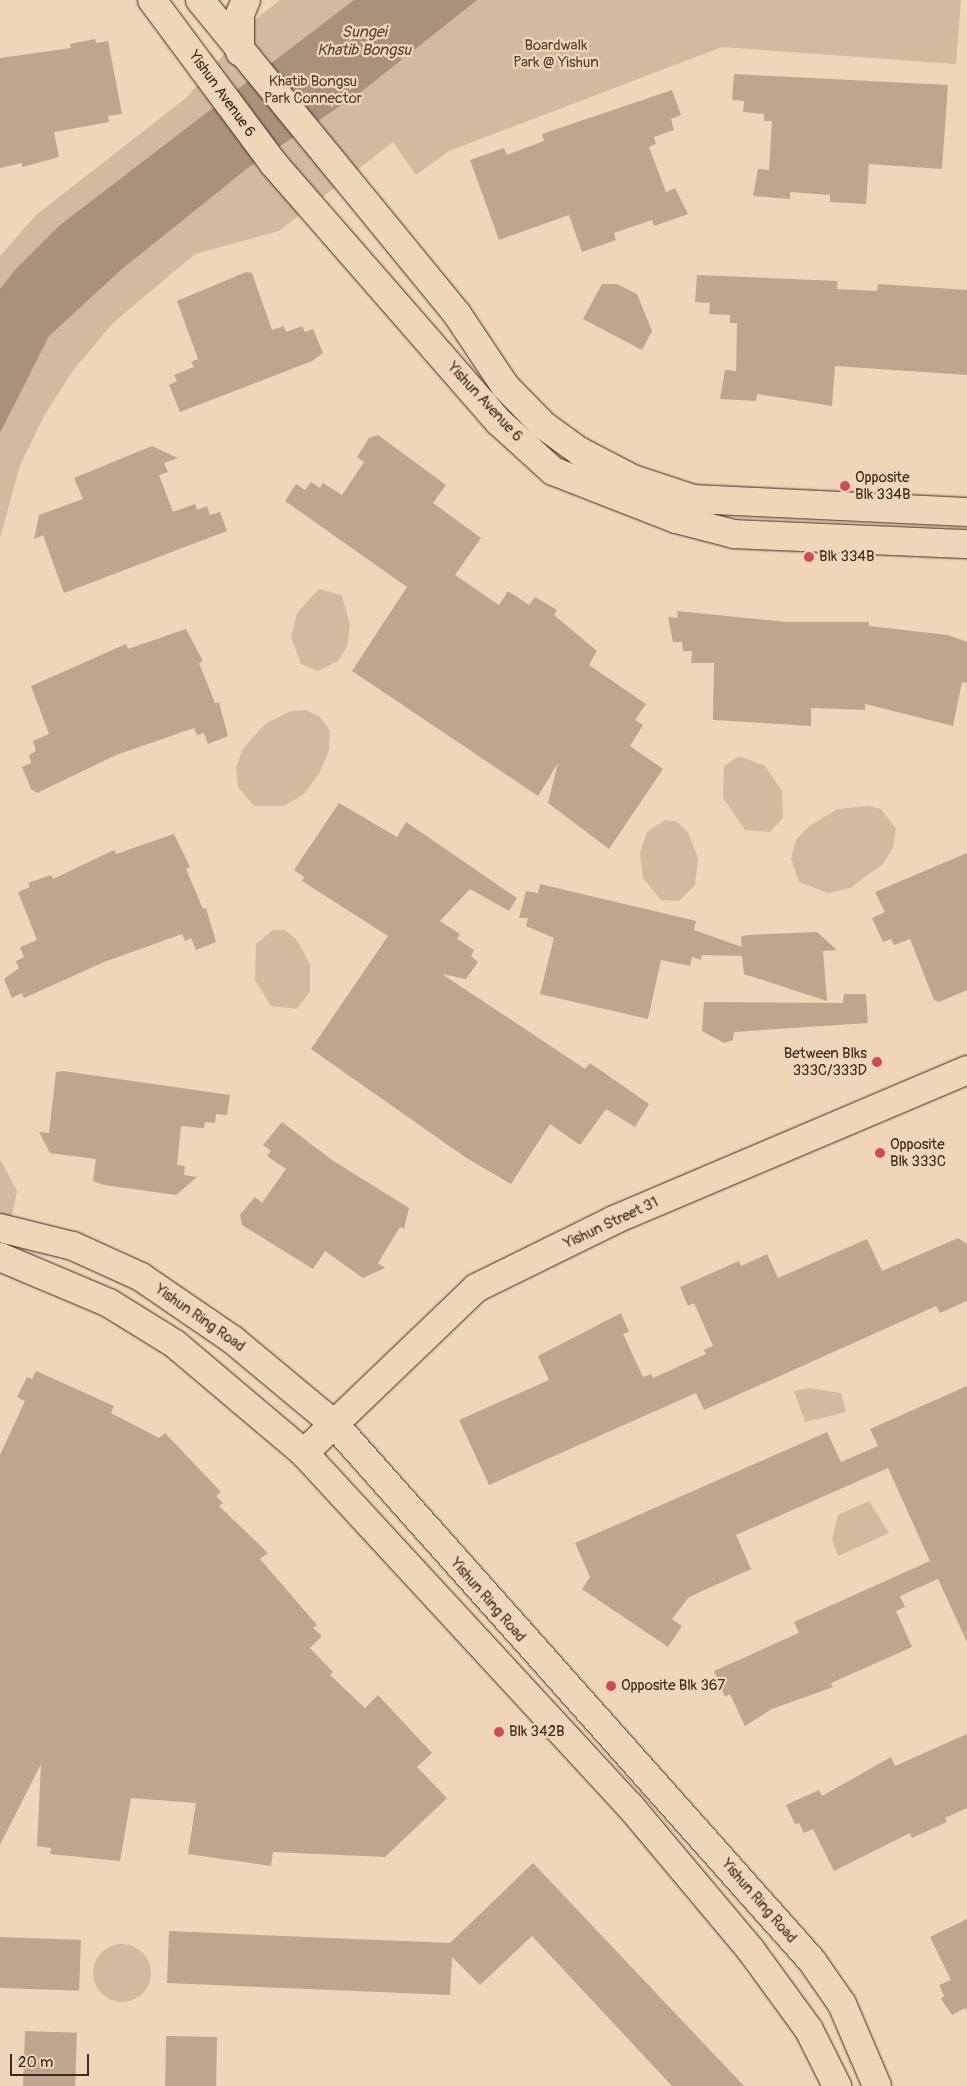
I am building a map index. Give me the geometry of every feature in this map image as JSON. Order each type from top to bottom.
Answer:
[{"type":"main road","name":"Yishun Avenue 6","points":[[152,0],[282,174],[499,422],[553,470],[676,519],[734,534],[967,544]]},
{"type":"main road","name":"Yishun Avenue 6","points":[[200,0],[457,314],[505,386],[543,425],[579,451],[634,479],[693,499],[967,512]]},
{"type":"main road","points":[[244,56],[240,14],[246,0]]},
{"type":"main road","name":"Yishun Street 31","points":[[304,1453],[476,1288],[614,1220],[967,1070]]},
{"type":"main road","name":"Yishun Ring Road","points":[[0,1228],[110,1259],[233,1340],[335,1425],[812,1961],[842,2004],[877,2086]]},
{"type":"main road","points":[[0,1257],[109,1303],[208,1370],[304,1453],[630,1806],[731,1926],[809,2030],[837,2086]]},
{"type":"main road","points":[[208,1370],[233,1340]]},
{"type":"green space","name":"Khatib Bongsu Park Connector","points":[[280,0],[961,0],[956,64],[722,47],[449,151],[416,175],[393,142],[279,231],[195,254],[113,323],[74,369],[44,416],[20,465],[0,538],[0,256],[36,215],[186,98],[251,23]]},
{"type":"green space","points":[[319,589],[342,595],[350,626],[347,646],[338,661],[318,671],[301,664],[291,637],[297,613]]},
{"type":"green space","points":[[306,710],[320,717],[330,731],[329,750],[320,772],[304,794],[284,806],[254,806],[238,787],[236,767],[243,749],[265,724],[291,711]]},
{"type":"green space","points":[[739,756],[765,766],[782,791],[783,818],[770,832],[745,830],[723,798],[724,766]]},
{"type":"green space","points":[[868,806],[881,809],[896,829],[893,847],[883,864],[850,888],[828,893],[799,882],[791,859],[796,840],[809,826],[838,809]]},
{"type":"green space","points":[[665,820],[677,822],[688,832],[698,858],[695,885],[679,901],[661,900],[643,878],[640,853],[647,832]]},
{"type":"green space","points":[[273,930],[285,930],[296,939],[310,964],[310,991],[297,1009],[271,1006],[255,980],[256,944]]},
{"type":"green space","points":[[0,1159],[17,1191],[0,1274]]},
{"type":"green space","points":[[810,1388],[841,1393],[846,1412],[805,1422],[794,1391]]},
{"type":"green space","points":[[869,1501],[889,1533],[838,1556],[832,1539],[838,1515]]},
{"type":"green space","points":[[122,1944],[133,1946],[146,1957],[151,1973],[149,1984],[138,1997],[122,2002],[111,2000],[98,1989],[93,1973],[95,1962],[106,1949]]},
{"type":"water","name":"Sungei Khatib Bongsu","points":[[354,0],[477,0],[361,92],[249,167],[122,269],[49,336],[0,433],[0,289],[15,270],[60,225]]},
{"type":"building","points":[[95,39],[96,43],[108,41],[122,114],[108,116],[109,122],[54,132],[59,157],[22,167],[22,163],[0,168],[0,58],[71,48],[70,44]]},
{"type":"building","points":[[734,74],[948,85],[942,169],[869,164],[866,204],[830,202],[830,195],[790,192],[790,199],[753,196],[758,169],[769,170],[772,121],[764,121],[764,114],[743,112],[744,101],[732,100]]},
{"type":"building","points":[[672,90],[681,115],[671,119],[674,130],[654,137],[656,144],[649,147],[666,192],[675,188],[688,214],[654,226],[652,220],[614,233],[616,240],[582,252],[569,215],[499,240],[470,160],[504,148],[507,155],[544,141],[542,134]]},
{"type":"building","points":[[246,272],[252,273],[272,330],[284,326],[286,332],[302,326],[305,332],[313,329],[323,353],[312,361],[180,412],[169,385],[177,381],[174,375],[194,367],[191,362],[198,359],[177,301]]},
{"type":"building","points":[[697,275],[838,281],[837,289],[877,291],[878,284],[967,290],[967,375],[835,366],[832,406],[757,394],[756,401],[720,399],[725,370],[736,371],[737,323],[730,323],[730,315],[709,314],[710,303],[695,302]]},
{"type":"building","points":[[602,284],[617,284],[637,294],[652,331],[642,350],[583,319]]},
{"type":"building","points":[[378,435],[446,485],[433,503],[481,538],[455,575],[499,605],[508,591],[529,605],[535,597],[557,610],[554,615],[597,651],[589,665],[646,704],[635,720],[643,725],[630,746],[663,769],[609,849],[548,803],[558,763],[538,796],[352,671],[407,587],[285,501],[296,484],[305,490],[311,482],[320,488],[323,483],[342,495],[364,462],[357,457],[369,438]]},
{"type":"building","points":[[152,446],[178,458],[164,463],[168,472],[159,475],[173,512],[195,504],[197,510],[207,506],[210,515],[220,512],[227,531],[64,593],[43,535],[34,539],[39,515],[83,499],[74,478]]},
{"type":"building","points":[[677,611],[787,622],[869,622],[869,626],[948,635],[967,642],[967,683],[962,682],[953,726],[865,704],[865,710],[811,708],[811,726],[713,720],[714,663],[691,663],[692,651],[683,651],[682,642],[673,642],[668,617],[678,618]]},
{"type":"building","points":[[186,629],[203,661],[199,663],[215,703],[219,702],[228,736],[208,744],[204,733],[197,735],[194,728],[116,755],[37,793],[31,789],[22,767],[31,763],[29,755],[36,751],[33,741],[49,734],[31,686],[126,644],[128,649]]},
{"type":"building","points":[[339,803],[397,837],[406,822],[517,898],[509,911],[470,889],[440,921],[460,934],[457,939],[474,950],[471,956],[478,962],[466,979],[442,974],[585,1069],[590,1063],[649,1104],[635,1127],[606,1109],[580,1145],[550,1124],[511,1184],[465,1157],[311,1049],[388,936],[302,881],[304,877],[294,870]]},
{"type":"building","points":[[174,834],[190,867],[186,869],[203,909],[206,908],[216,942],[196,950],[191,938],[185,941],[182,934],[104,962],[24,998],[22,993],[12,998],[4,979],[19,968],[16,961],[24,957],[20,947],[37,940],[18,892],[30,887],[28,883],[51,875],[53,879],[114,850],[116,854]]},
{"type":"building","points":[[967,853],[967,990],[939,1002],[934,1000],[910,939],[894,945],[891,939],[883,942],[872,918],[885,912],[875,892]]},
{"type":"building","points":[[540,884],[696,921],[694,930],[742,947],[741,937],[746,935],[817,932],[837,950],[823,951],[827,1001],[744,974],[742,956],[702,955],[701,960],[692,957],[690,966],[661,960],[648,1019],[540,994],[554,938],[526,926],[528,918],[519,918],[526,891],[538,893]]},
{"type":"building","points":[[844,994],[866,994],[868,1023],[734,1032],[733,1040],[724,1043],[702,1031],[704,1002],[843,1003]]},
{"type":"building","points":[[63,1071],[230,1095],[227,1115],[216,1114],[215,1123],[205,1122],[204,1128],[181,1126],[177,1165],[185,1166],[184,1175],[197,1177],[176,1195],[104,1185],[93,1181],[96,1159],[50,1153],[39,1132],[49,1133],[56,1072]]},
{"type":"building","points":[[282,1122],[332,1160],[409,1208],[404,1229],[400,1227],[378,1263],[385,1268],[363,1278],[325,1251],[313,1269],[242,1225],[240,1215],[255,1197],[262,1203],[286,1169],[267,1156],[271,1151],[263,1145]]},
{"type":"building","points":[[958,1238],[967,1244],[967,1301],[940,1313],[936,1306],[704,1410],[696,1393],[489,1485],[459,1420],[549,1380],[538,1356],[621,1313],[629,1332],[623,1334],[643,1377],[651,1374],[653,1378],[706,1354],[704,1350],[713,1346],[694,1303],[688,1306],[680,1287],[739,1261],[741,1266],[767,1254],[778,1278],[867,1239],[882,1271]]},
{"type":"building","points":[[36,1371],[114,1406],[111,1413],[159,1438],[165,1433],[221,1492],[216,1496],[223,1503],[219,1506],[268,1553],[260,1559],[317,1625],[313,1628],[322,1636],[310,1648],[333,1672],[330,1675],[365,1708],[378,1695],[432,1753],[417,1767],[447,1798],[385,1857],[273,1852],[271,1866],[188,1854],[196,1803],[131,1798],[120,1861],[50,1854],[51,1848],[37,1846],[41,1764],[0,1845],[0,1455],[25,1401],[17,1397],[27,1377],[32,1379]]},
{"type":"building","points":[[967,1386],[967,1642],[938,1579],[900,1596],[905,1607],[896,1611],[912,1647],[831,1683],[833,1687],[772,1709],[745,1726],[730,1694],[725,1697],[714,1671],[799,1633],[794,1622],[930,1561],[888,1468],[736,1535],[751,1569],[689,1597],[672,1619],[682,1626],[668,1647],[582,1589],[590,1577],[575,1543],[827,1432],[841,1462],[878,1446],[870,1429]]},
{"type":"building","points":[[967,1734],[967,1808],[945,1818],[947,1822],[912,1838],[910,1833],[834,1871],[813,1829],[804,1833],[799,1823],[795,1824],[786,1805],[819,1790],[822,1796],[891,1757],[895,1766]]},
{"type":"building","points":[[533,1863],[744,2086],[672,2086],[532,1936],[480,1985],[452,1957],[450,1995],[167,1983],[169,1931],[450,1943]]},
{"type":"building","points":[[967,1919],[967,2012],[965,2008],[952,2015],[941,1999],[944,1996],[939,1985],[951,1980],[930,1937]]},
{"type":"building","points":[[0,1937],[81,1940],[79,1991],[0,1988]]},
{"type":"building","points":[[25,2031],[77,2033],[75,2086],[23,2086]]},
{"type":"building","points":[[166,2036],[217,2037],[216,2086],[165,2086]]},
{"type":"place","name":"Opposite Blk 334B","points":[[845,486]]},
{"type":"place","name":"Blk 334B","points":[[809,557]]},
{"type":"place","name":"Between Blks 333C/333D","points":[[877,1062]]},
{"type":"place","name":"Opposite Blk 333C","points":[[880,1153]]},
{"type":"place","name":"Opposite Blk 367","points":[[611,1686]]},
{"type":"place","name":"Blk 342B","points":[[499,1732]]},
{"type":"park label","name":"Boardwalk Park @ Yishun","points":[[556,54]]}]
